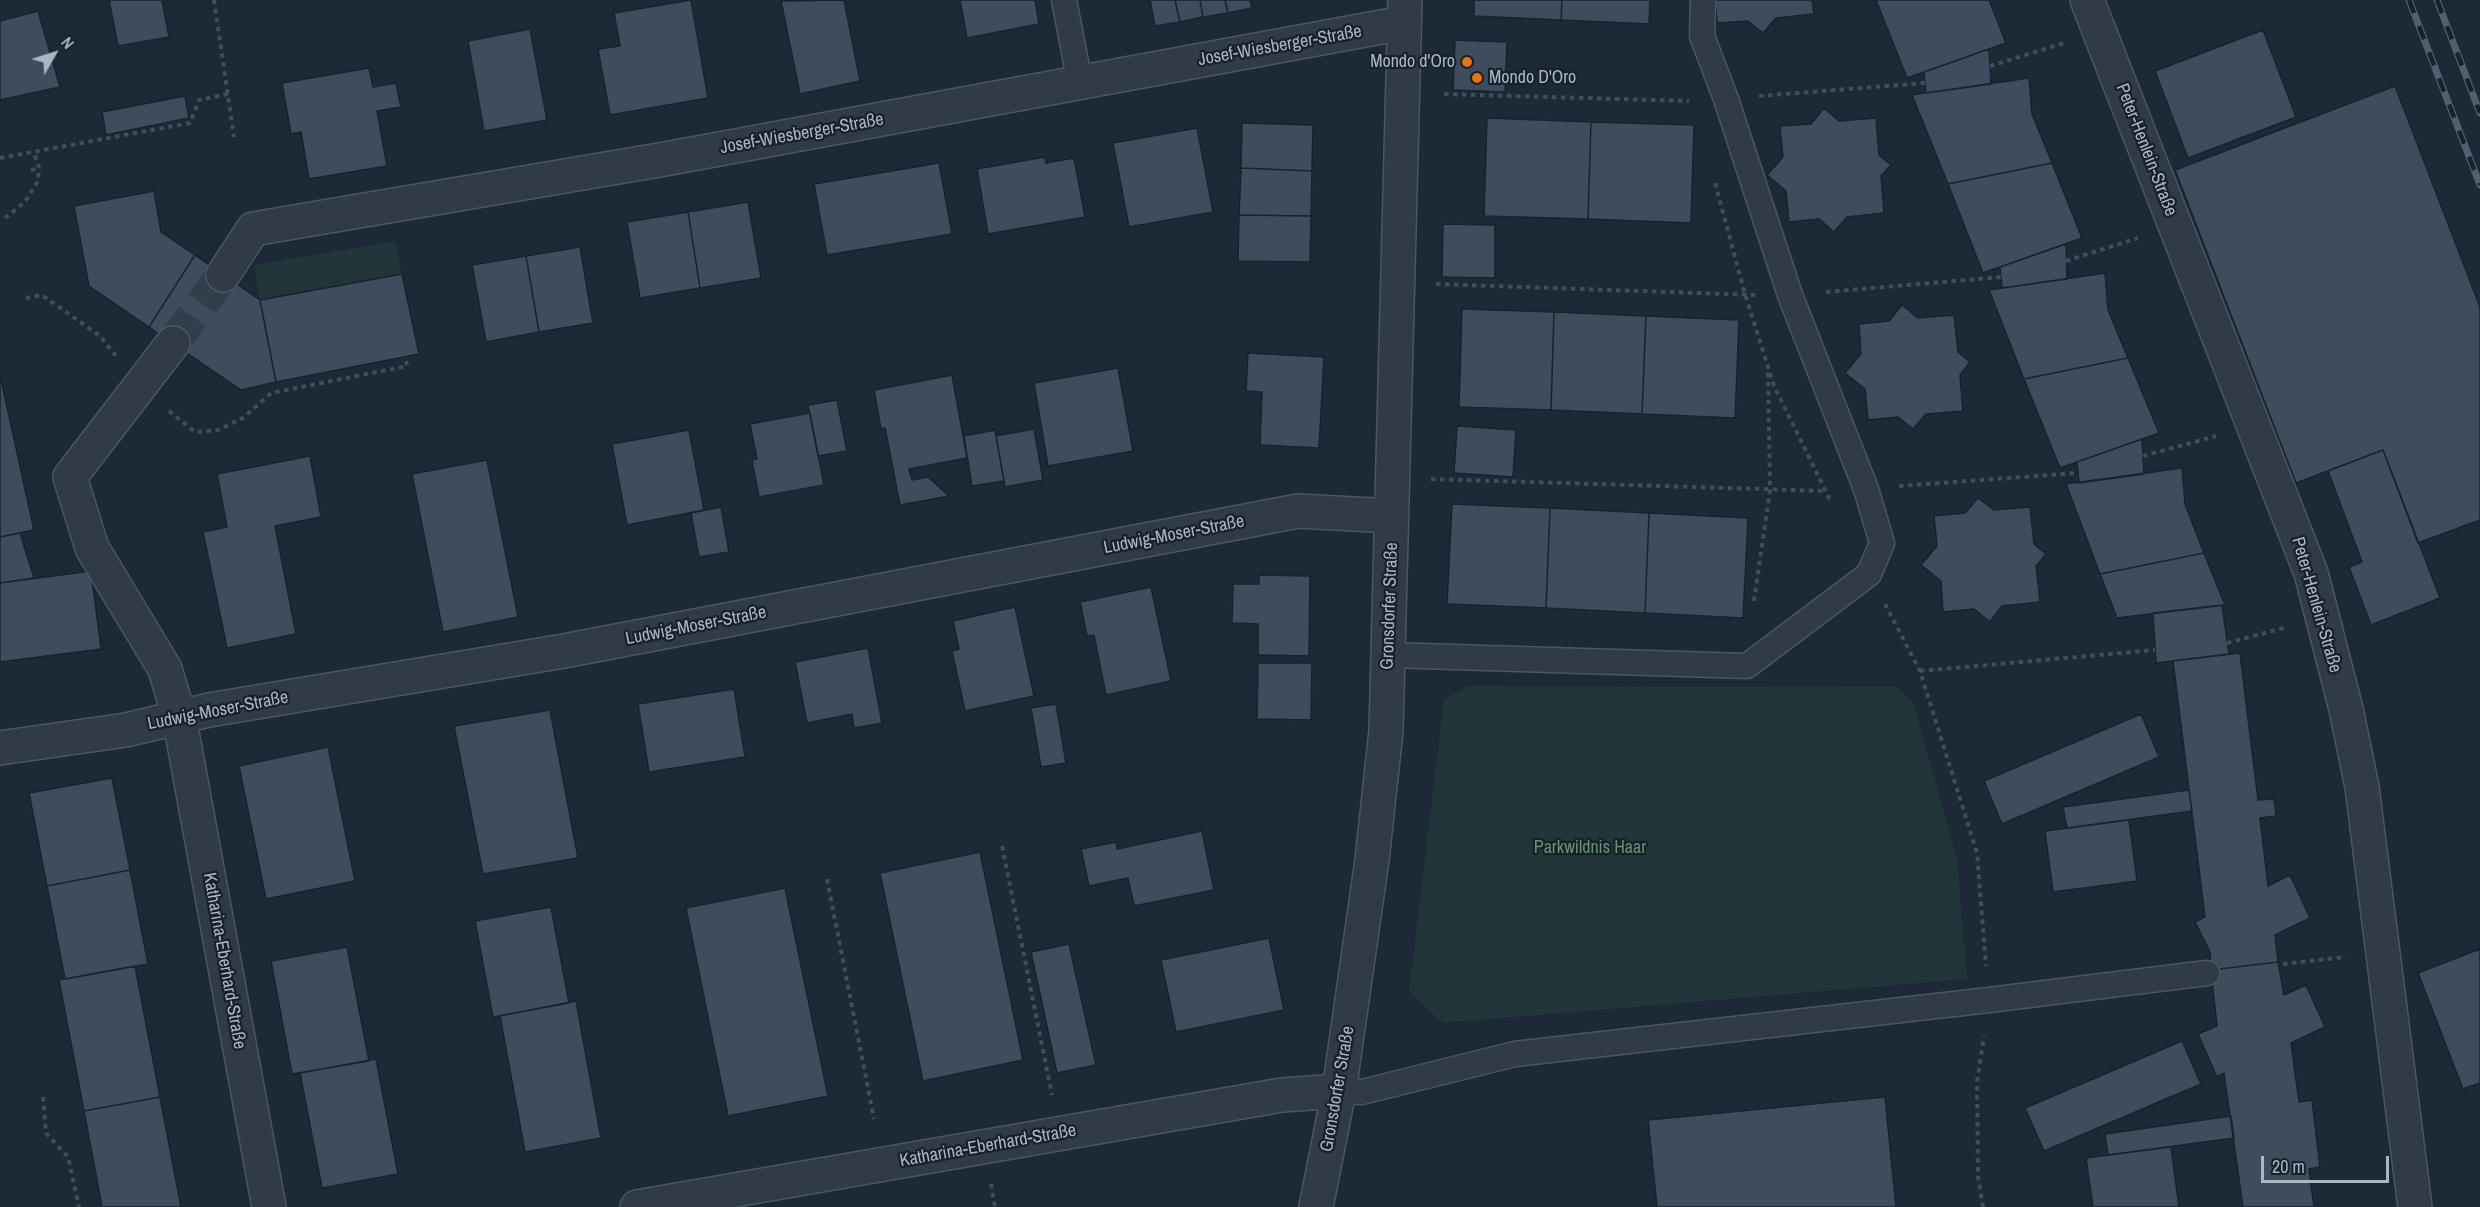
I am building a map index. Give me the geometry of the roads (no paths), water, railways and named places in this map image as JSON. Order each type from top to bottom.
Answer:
[{"type":"street","name":"Peter-Henlein-Straße","points":[[2087,0],[2311,573],[2346,709],[2362,787],[2415,1207]]},
{"type":"street","name":"Josef-Wiesberger-Straße","points":[[223,274],[253,229],[665,159],[1080,82],[1404,12]]},
{"type":"street","name":"Gronsdorfer Straße","points":[[1316,1207],[1339,1091],[1372,860],[1386,731],[1404,12]]},
{"type":"street","points":[[173,343],[70,477],[92,548],[165,669],[178,716]]},
{"type":"street","name":"Ludwig-Moser-Straße","points":[[0,748],[126,730],[178,716],[564,651],[1298,511],[1392,516]]},
{"type":"street","name":"Katharina-Eberhard-Straße","points":[[178,716],[269,1207]]},
{"type":"street","name":"Katharina-Eberhard-Straße","points":[[637,1207],[1282,1095],[1339,1091]]},
{"type":"lane","points":[[1064,0],[1080,82]]},
{"type":"lane","points":[[1388,655],[1747,666],[1869,574],[1882,543],[1866,489],[1790,295],[1726,99],[1702,36],[1704,0]]},
{"type":"lane","points":[[1339,1091],[1362,1092],[1515,1054],[2207,973]]},
{"type":"tunnel","points":[[173,343],[223,275]]},
{"type":"railway","points":[[2409,0],[2480,185]]},
{"type":"railway","points":[[2437,0],[2480,113]]},
{"type":"place","name":"Mondo d'Oro","points":[[1467,62]]},
{"type":"place","name":"Mondo D'Oro","points":[[1477,78]]},
{"type":"park label","name":"Parkwildnis Haar","points":[[1590,848]]}]
